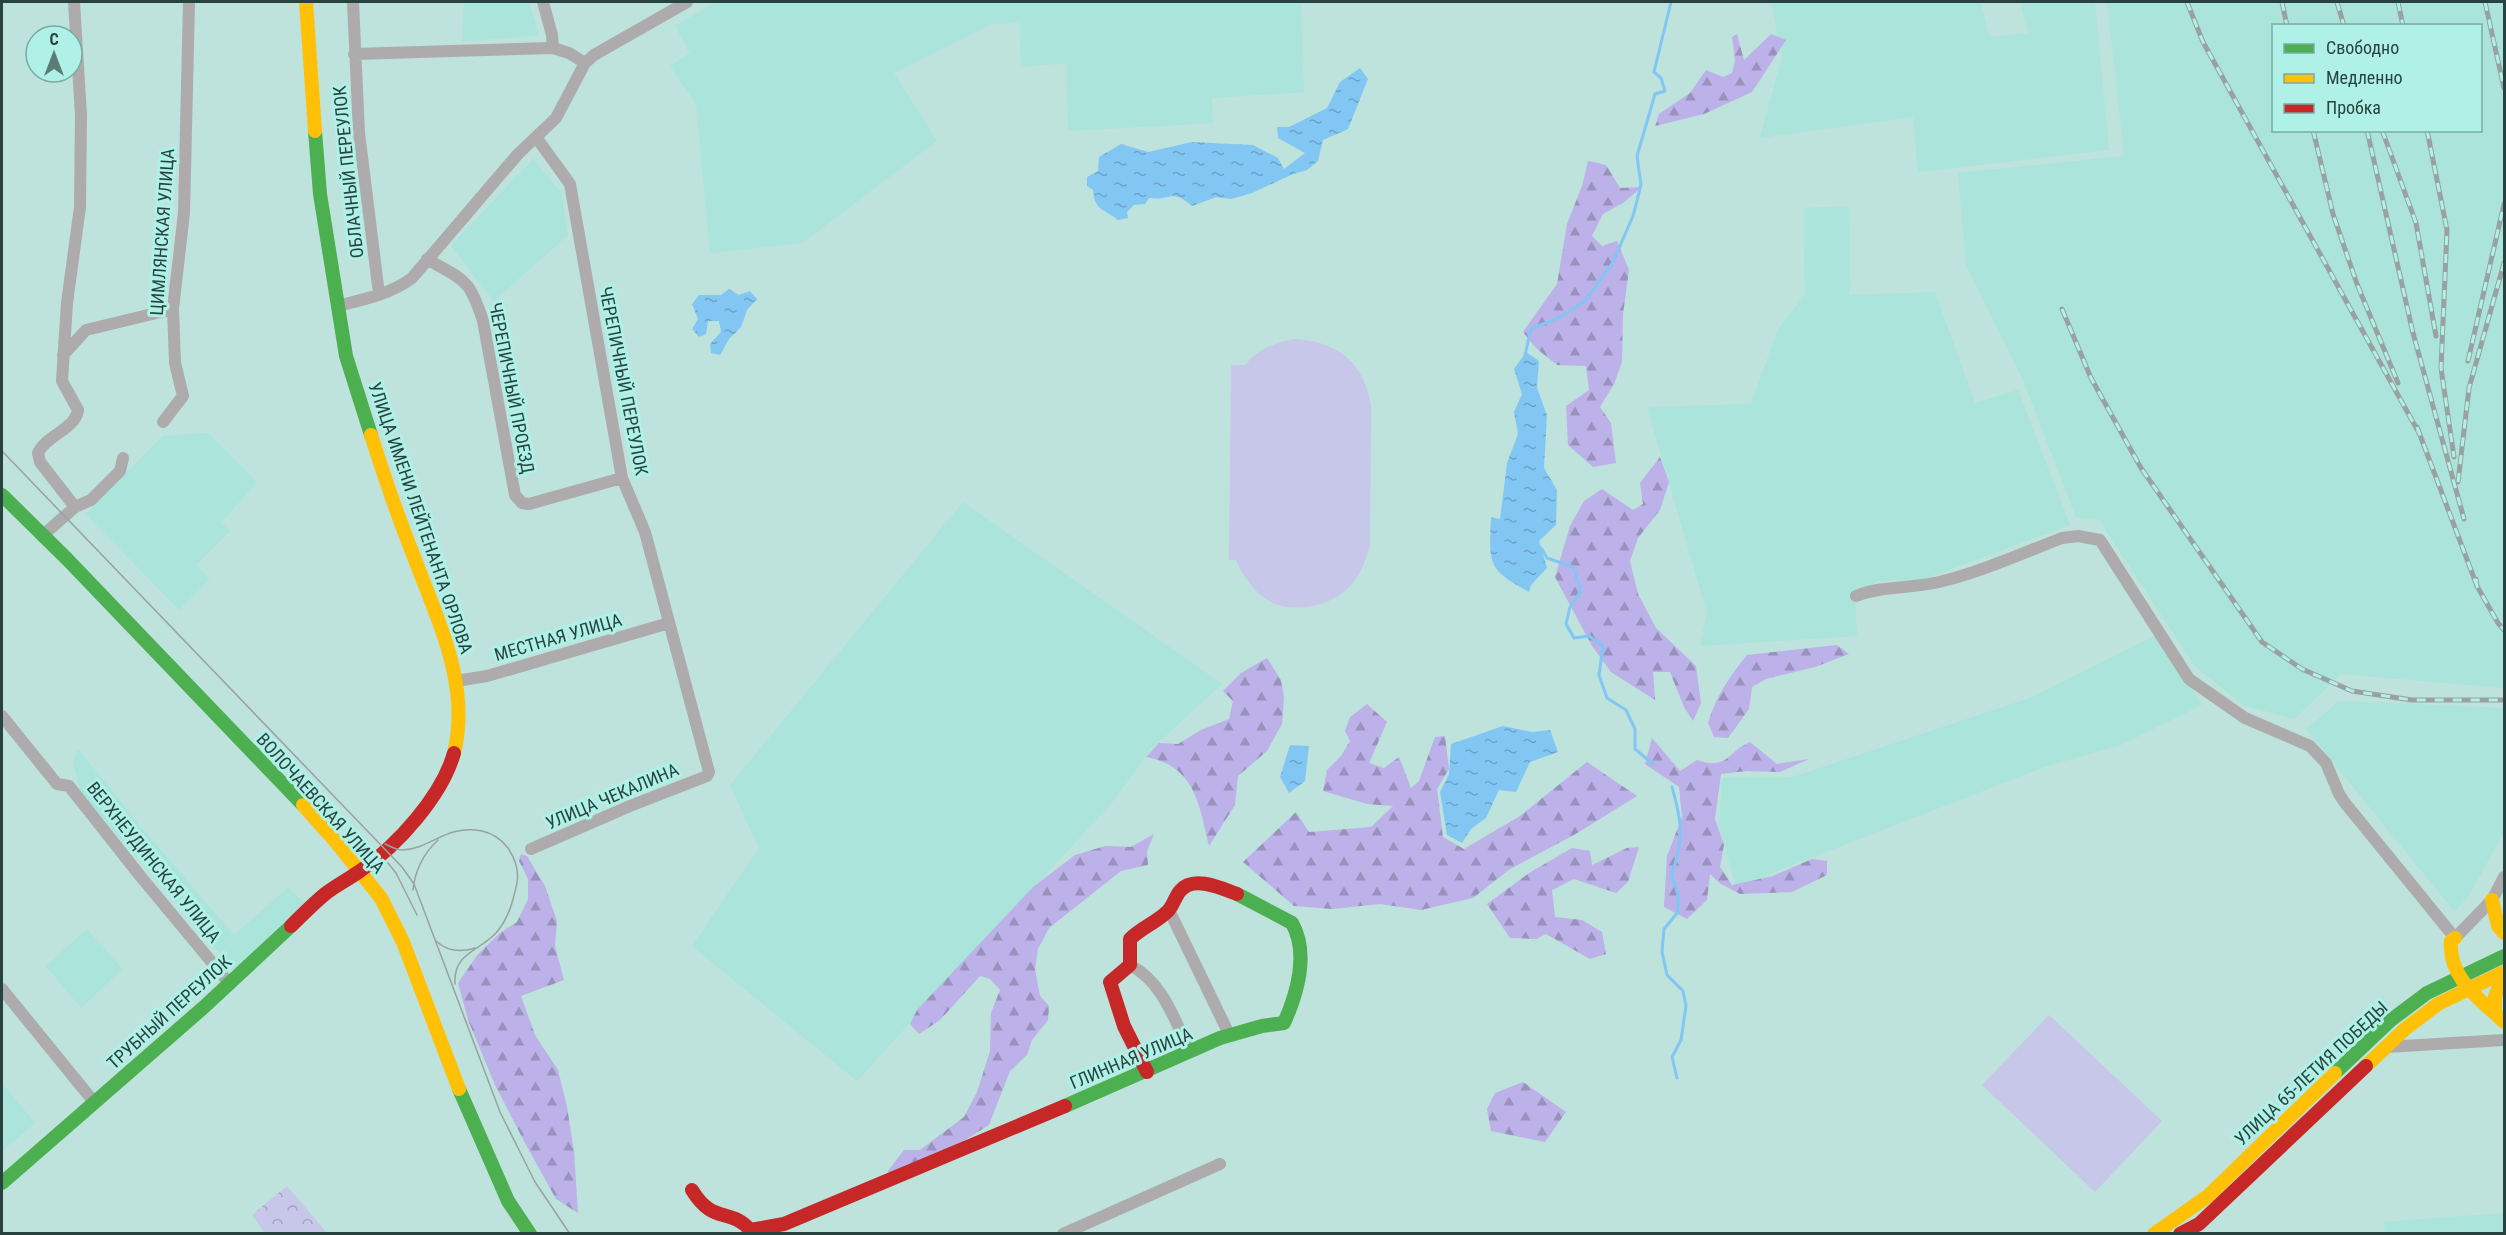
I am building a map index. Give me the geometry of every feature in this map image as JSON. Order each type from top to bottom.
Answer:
[{"type":"main road","name":"УЛИЦА ИМЕНИ ЛЕЙТЕНАНТА ОРЛОВА","points":[[306,2],[320,194],[346,356],[391,497],[447,644],[456,681],[459,710],[458,737],[442,783],[434,798],[410,826],[361,871]]},
{"type":"main road","name":"ВОЛОЧАЕВСКАЯ УЛИЦА","points":[[2,495],[255,754],[361,871],[381,898],[392,918],[490,1161],[508,1201],[530,1233]]},
{"type":"main road","name":"ТРУБНЫЙ ПЕРЕУЛОК","points":[[2,1183],[229,983],[326,892],[361,871]]},
{"type":"main road","name":"ГЛИННАЯ УЛИЦА","points":[[692,1190],[701,1205],[714,1214],[732,1216],[743,1221],[750,1232],[784,1224],[1147,1072],[1229,1034],[1259,1025],[1284,1023],[1296,994],[1299,969],[1297,929],[1292,923],[1213,884],[1198,882],[1184,886],[1169,910],[1142,927],[1130,939],[1126,969]]},
{"type":"main road","points":[[2492,900],[2498,926],[2505,933]]},
{"type":"main road","points":[[2455,938],[2451,941],[2450,952],[2458,977],[2500,1017]]},
{"type":"main road","name":"УЛИЦА 65-ЛЕТИЯ ПОБЕДЫ","points":[[2154,1233],[2208,1196],[2391,1020],[2427,993],[2505,956]]},
{"type":"main road","points":[[1126,969],[1110,982],[1111,989],[1124,1026],[1147,1072]]},
{"type":"main road","points":[[2500,1017],[2495,996],[2505,974]]},
{"type":"main road","name":"УЛИЦА 65-ЛЕТИЯ ПОБЕДЫ","points":[[2180,1233],[2194,1228],[2405,1029],[2439,1004],[2469,988],[2505,974]]},
{"type":"street","points":[[74,2],[81,115],[80,207],[62,356],[62,381],[78,406],[77,417],[42,447],[39,458],[75,507]]},
{"type":"street","name":"ЦИМЛЯНСКАЯ УЛИЦА","points":[[163,422],[183,396],[175,363],[173,309],[184,213],[189,2]]},
{"type":"street","name":"ОБЛАЧНЫЙ ПЕРЕУЛОК","points":[[353,2],[354,54],[362,163],[379,294]]},
{"type":"street","points":[[543,2],[553,48]]},
{"type":"street","points":[[337,306],[401,286],[518,154],[556,118],[585,63],[594,55],[687,2]]},
{"type":"street","points":[[354,54],[553,48],[569,53],[585,63]]},
{"type":"street","name":"ЧЕРЕПИЧНЫЙ ПЕРЕУЛОК","points":[[536,137],[570,184],[622,478],[645,532],[709,766],[707,776]]},
{"type":"street","name":"ЧЕРЕПИЧНЫЙ ПРОЕЗД","points":[[427,259],[463,280],[471,289],[476,301],[483,321],[515,495],[522,503],[529,504],[622,478]]},
{"type":"street","points":[[62,356],[86,330],[173,309]]},
{"type":"street","points":[[42,536],[75,507],[91,500],[120,471],[123,458]]},
{"type":"street","points":[[1856,596],[1870,590],[1923,586],[1945,581],[2062,538],[2089,536],[2100,540],[2189,680],[2245,718],[2299,740],[2320,754],[2345,803],[2455,938],[2492,900],[2505,877]]},
{"type":"street","name":"МЕСТНАЯ УЛИЦА","points":[[456,681],[487,676],[554,658],[669,623]]},
{"type":"street","name":"ВЕРХНЕУДИНСКАЯ УЛИЦА","points":[[2,716],[57,784],[69,786],[229,983]]},
{"type":"street","name":"УЛИЦА ЧЕКАЛИНА","points":[[531,849],[707,776]]},
{"type":"street","points":[[1169,910],[1229,1034]]},
{"type":"street","points":[[1126,969],[1141,971],[1165,1000],[1190,1052]]},
{"type":"street","points":[[2,989],[94,1102]]},
{"type":"street","points":[[2386,1047],[2505,1040]]},
{"type":"street","points":[[1064,1233],[1220,1164]]},
{"type":"shaded area","points":[[464,2],[529,2],[539,35],[462,42]]},
{"type":"shaded area","points":[[716,2],[1301,2],[1304,92],[1212,98],[1213,123],[1068,131],[1066,63],[1021,67],[1020,23],[992,24],[894,73],[937,141],[802,243],[710,253],[696,104],[670,66],[690,53],[675,26]]},
{"type":"shaded area","points":[[1771,2],[1981,2],[1989,37],[2028,33],[2021,7],[2023,2],[2095,2],[2109,150],[1918,172],[1913,117],[1760,138],[1782,57]]},
{"type":"shaded area","points":[[2107,2],[2504,2],[2504,688],[2341,674],[2294,719],[2243,705],[2195,666],[2099,520],[2076,517],[2024,382],[1966,265],[1958,173],[2124,156]]},
{"type":"shaded area","points":[[533,159],[562,194],[568,235],[494,301],[451,246]]},
{"type":"shaded area","points":[[1849,206],[1850,295],[1935,292],[1975,403],[2018,390],[2070,525],[1924,579],[1878,581],[1855,602],[1857,636],[1700,646],[1707,613],[1647,407],[1751,404],[1778,329],[1805,295],[1804,208]]},
{"type":"shaded area","points":[[208,433],[257,482],[221,523],[230,531],[196,565],[210,579],[179,610],[86,514],[163,436]]},
{"type":"shaded area","points":[[963,502],[1222,684],[1151,749],[1114,800],[857,1081],[692,946],[759,848],[730,785]]},
{"type":"shaded area","points":[[2156,635],[2202,705],[2121,745],[2047,766],[1736,887],[1719,826],[1722,778],[1793,777],[2030,698]]},
{"type":"shaded area","points":[[2339,701],[2504,708],[2504,832],[2468,897],[2454,911],[2306,729]]},
{"type":"shaded area","points":[[78,749],[141,827],[234,935],[288,888],[307,905],[234,970],[81,793],[73,762]]},
{"type":"shaded area","points":[[87,929],[122,969],[81,1008],[46,966]]},
{"type":"shaded area","points":[[2,1083],[35,1123],[2,1151]]},
{"type":"shaded area","points":[[2504,1213],[2504,1233],[2385,1233],[2384,1222]]},
{"type":"green space","points":[[1737,34],[1744,60],[1771,34],[1786,40],[1752,92],[1704,114],[1655,126],[1659,114],[1690,93],[1706,70],[1723,77],[1732,73],[1735,61],[1732,37]]},
{"type":"green space","points":[[1588,161],[1606,165],[1620,188],[1642,187],[1623,203],[1603,214],[1592,236],[1602,246],[1617,241],[1629,270],[1623,314],[1622,362],[1614,384],[1600,407],[1611,423],[1616,463],[1593,467],[1568,445],[1566,406],[1589,390],[1586,366],[1557,365],[1537,349],[1523,332],[1557,284],[1567,224],[1582,186]]},
{"type":"green space","points":[[1295,339],[1324,345],[1337,350],[1347,358],[1362,378],[1371,406],[1370,546],[1358,575],[1345,591],[1327,601],[1306,607],[1285,607],[1268,601],[1247,579],[1236,560],[1229,560],[1231,365],[1245,365],[1256,354],[1268,347]]},
{"type":"green space","points":[[1660,457],[1669,482],[1660,510],[1638,538],[1630,561],[1638,594],[1656,628],[1696,666],[1701,703],[1693,721],[1684,707],[1670,672],[1653,672],[1655,700],[1611,672],[1592,646],[1555,577],[1570,526],[1584,501],[1602,489],[1633,510],[1643,504],[1640,483]]},
{"type":"green space","points":[[1837,645],[1849,654],[1815,667],[1766,679],[1752,687],[1749,709],[1728,738],[1714,737],[1708,723],[1711,713],[1724,687],[1747,655]]},
{"type":"green space","points":[[1267,658],[1281,680],[1284,697],[1282,724],[1267,751],[1238,776],[1235,805],[1209,846],[1198,802],[1185,778],[1162,762],[1146,757],[1159,743],[1178,744],[1201,730],[1229,719],[1233,701],[1223,691],[1241,673]]},
{"type":"green space","points":[[1367,704],[1387,722],[1369,763],[1384,768],[1399,757],[1411,788],[1419,781],[1435,737],[1445,736],[1449,769],[1437,789],[1443,837],[1464,849],[1520,816],[1587,762],[1637,796],[1574,835],[1510,869],[1473,898],[1421,910],[1380,904],[1332,909],[1294,906],[1243,862],[1296,812],[1309,832],[1371,827],[1393,806],[1367,804],[1323,791],[1327,770],[1341,756],[1350,741],[1345,731],[1350,717]]},
{"type":"green space","points":[[1652,738],[1680,771],[1697,760],[1707,763],[1722,762],[1750,742],[1777,764],[1809,759],[1780,772],[1747,771],[1721,774],[1715,819],[1724,845],[1720,867],[1732,885],[1773,876],[1812,859],[1827,861],[1827,875],[1792,892],[1740,894],[1721,884],[1710,874],[1707,900],[1687,919],[1664,907],[1667,856],[1682,817],[1679,787],[1645,764]]},
{"type":"green space","points":[[1154,834],[1147,851],[1148,865],[1121,871],[1049,928],[1038,949],[1035,969],[1040,996],[1049,1006],[1048,1020],[1032,1040],[1027,1055],[1010,1071],[989,1125],[943,1154],[890,1177],[888,1171],[904,1150],[920,1150],[964,1117],[977,1092],[990,1051],[991,1013],[1000,990],[990,979],[980,976],[940,1020],[919,1034],[910,1024],[917,1010],[1033,887],[1075,855],[1105,846],[1131,847]]},
{"type":"green space","points":[[1639,847],[1628,882],[1616,893],[1574,879],[1552,890],[1555,917],[1582,920],[1602,932],[1606,954],[1590,959],[1546,934],[1536,939],[1510,938],[1487,904],[1529,873],[1572,848],[1590,851],[1592,865],[1627,848]]},
{"type":"green space","points":[[521,854],[527,856],[545,886],[557,921],[555,946],[564,980],[521,996],[535,1035],[558,1070],[574,1151],[578,1213],[556,1199],[525,1143],[495,1085],[468,1020],[458,983],[478,954],[500,933],[517,922],[528,899],[528,879],[519,861]]},
{"type":"green space","points":[[2049,1015],[2162,1121],[2095,1192],[1982,1085]]},
{"type":"green space","points":[[1523,1082],[1566,1112],[1545,1142],[1491,1131],[1487,1109],[1495,1093]]},
{"type":"green space","points":[[287,1186],[327,1233],[265,1233],[252,1215]]},
{"type":"water","points":[[1360,68],[1368,79],[1348,129],[1323,140],[1318,161],[1307,170],[1252,193],[1231,199],[1216,197],[1192,206],[1175,196],[1149,198],[1145,204],[1134,205],[1127,212],[1128,218],[1118,220],[1095,202],[1093,190],[1087,186],[1087,177],[1098,171],[1099,157],[1121,144],[1148,152],[1192,142],[1253,145],[1278,158],[1284,169],[1305,153],[1278,138],[1277,127],[1289,127],[1327,108],[1340,82]]},
{"type":"water","points":[[729,289],[739,295],[750,291],[757,299],[747,310],[741,327],[729,339],[720,355],[711,353],[710,344],[721,332],[719,321],[708,321],[706,334],[699,337],[692,329],[698,319],[692,304],[699,295],[721,295]]},
{"type":"water","points":[[1526,352],[1539,361],[1537,388],[1547,415],[1544,468],[1557,490],[1556,525],[1539,541],[1547,568],[1531,585],[1529,592],[1498,571],[1491,555],[1490,545],[1491,517],[1500,519],[1507,463],[1518,434],[1514,412],[1522,394],[1514,369]]},
{"type":"water","points":[[1503,726],[1532,732],[1550,730],[1558,752],[1530,762],[1516,792],[1499,790],[1486,818],[1471,829],[1462,843],[1447,835],[1440,792],[1449,774],[1451,744]]},
{"type":"water","points":[[1290,745],[1309,746],[1305,781],[1289,793],[1280,777]]},
{"type":"waterway","points":[[1525,355],[1531,329],[1560,317],[1585,301],[1613,262],[1633,216],[1641,185],[1637,156],[1655,94],[1665,91],[1661,78],[1654,72],[1671,2]]},
{"type":"waterway","points":[[1541,548],[1547,558],[1573,567],[1581,591],[1570,607],[1566,624],[1574,638],[1589,636],[1603,646],[1599,675],[1607,698],[1626,710],[1635,729],[1635,749],[1653,764]]},
{"type":"waterway","points":[[1672,787],[1681,831],[1671,875],[1678,894],[1678,912],[1664,929],[1662,952],[1667,975],[1683,991],[1686,1006],[1681,1040],[1672,1057],[1677,1078]]},
{"type":"tram line","points":[[2,451],[402,867],[414,884],[500,1112],[535,1182],[570,1234]]},
{"type":"tram line","points":[[385,844],[400,850],[412,849],[449,834],[469,830],[486,832],[496,837],[513,856],[517,869],[517,883],[507,915],[496,933],[462,959],[455,974],[455,984]]},
{"type":"tram line","points":[[413,890],[421,863],[438,840]]},
{"type":"tram line","points":[[388,863],[396,873],[417,915]]},
{"type":"tram line","points":[[436,941],[454,950],[475,948]]},
{"type":"railway","points":[[2187,2],[2203,42],[2419,433]]},
{"type":"railway","points":[[2282,2],[2287,24]]},
{"type":"railway","points":[[2337,2],[2343,24]]},
{"type":"railway","points":[[2398,2],[2403,24]]},
{"type":"railway","points":[[2485,2],[2504,88]]},
{"type":"railway","points":[[2313,132],[2333,214],[2357,284],[2398,383]]},
{"type":"railway","points":[[2367,132],[2413,333],[2464,519]]},
{"type":"railway","points":[[2383,132],[2416,223],[2436,336]]},
{"type":"railway","points":[[2427,132],[2447,230],[2441,368],[2454,457]]},
{"type":"railway","points":[[2468,361],[2504,204]]},
{"type":"railway","points":[[2458,482],[2469,388],[2504,263]]},
{"type":"railway","points":[[2062,309],[2091,378],[2141,468],[2262,642],[2302,669],[2352,691],[2412,700],[2504,700]]},
{"type":"railway","points":[[2417,427],[2477,586]]},
{"type":"railway","points":[[2476,579],[2477,586],[2504,630]]},
{"type":"traffic: fast","points":[[315,131],[320,194],[346,356],[371,435]]},
{"type":"traffic: fast","points":[[2,495],[67,559],[303,805]]},
{"type":"traffic: fast","points":[[1065,1106],[1220,1038],[1262,1026],[1284,1023],[1297,987],[1300,960],[1297,935],[1292,923],[1237,894]]},
{"type":"traffic: fast","points":[[2,1183],[204,1007],[291,926]]},
{"type":"traffic: fast","points":[[2335,1073],[2391,1020],[2427,993],[2504,956]]},
{"type":"traffic: fast","points":[[459,1089],[508,1201],[530,1234]]},
{"type":"traffic: slow","points":[[306,2],[315,131]]},
{"type":"traffic: slow","points":[[371,435],[449,653],[458,702],[458,728],[454,753]]},
{"type":"traffic: slow","points":[[303,805],[381,898],[403,942],[459,1089]]},
{"type":"traffic: slow","points":[[2492,900],[2498,926],[2504,933]]},
{"type":"traffic: slow","points":[[2455,938],[2451,941],[2451,954],[2460,977],[2467,987],[2504,1022]]},
{"type":"traffic: slow","points":[[2366,1066],[2405,1029],[2438,1004],[2504,972]]},
{"type":"traffic: slow","points":[[2495,1012],[2495,996],[2504,976]]},
{"type":"traffic: slow","points":[[2154,1234],[2208,1196],[2335,1073]]},
{"type":"traffic: jam","points":[[291,926],[325,894],[374,861],[403,834],[429,803],[454,753]]},
{"type":"traffic: jam","points":[[1147,1072],[1124,1026],[1110,982],[1130,965],[1130,939],[1168,911],[1178,893],[1186,886],[1207,884],[1237,894]]},
{"type":"traffic: jam","points":[[2180,1234],[2199,1224],[2366,1066]]},
{"type":"traffic: jam","points":[[692,1190],[707,1208],[743,1223],[750,1230],[784,1224],[1065,1106]]}]
